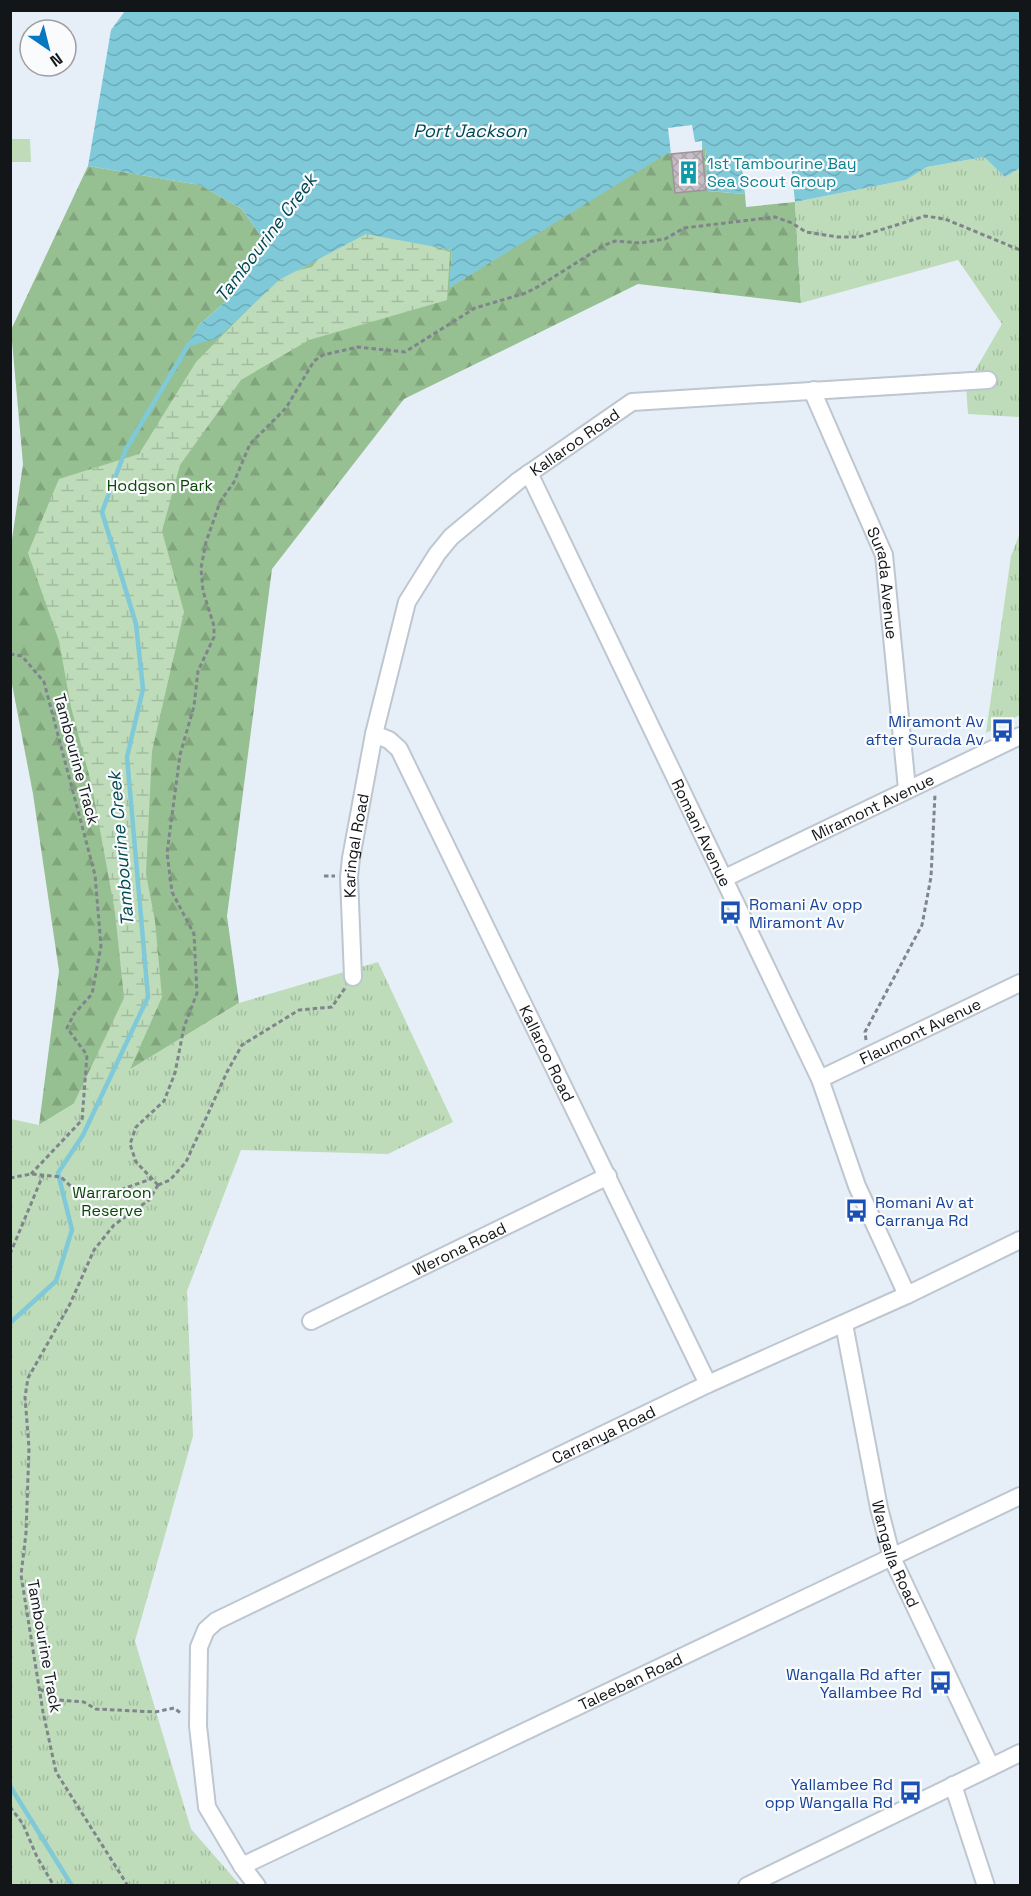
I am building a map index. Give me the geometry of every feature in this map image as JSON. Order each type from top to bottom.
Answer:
[{"type":"street","name":"Kallaroo Road","points":[[708,1384],[399,749],[376,725],[403,612],[413,590],[451,537],[529,473],[632,402],[988,380]]},
{"type":"street","name":"Surada Avenue","points":[[814,390],[814,395],[884,555],[907,789]]},
{"type":"street","name":"Romani Avenue","points":[[529,473],[820,1078],[857,1186],[907,1295]]},
{"type":"street","name":"Karingal Road","points":[[353,977],[349,876],[376,725]]},
{"type":"street","name":"Miramont Avenue","points":[[725,878],[1020,736]]},
{"type":"street","name":"Flaumont Avenue","points":[[820,1078],[1020,983]]},
{"type":"street","name":"Werona Road","points":[[311,1321],[608,1176]]},
{"type":"street","name":"Carranya Road","points":[[198,1726],[199,1647],[206,1630],[216,1621],[708,1384],[907,1295],[1020,1240]]},
{"type":"street","name":"Wangalla Road","points":[[844,1324],[879,1508],[892,1558],[991,1767]]},
{"type":"street","name":"Taleeban Road","points":[[242,1866],[1020,1496]]},
{"type":"street","points":[[198,1726],[207,1807],[242,1866],[257,1886]]},
{"type":"street","points":[[747,1886],[1020,1753]]},
{"type":"street","points":[[953,1785],[986,1886]]},
{"type":"path","points":[[158,1185],[136,1162],[130,1144],[132,1135],[164,1101],[175,1073],[184,1027],[197,993],[194,934],[172,892],[167,853],[180,755],[194,706],[198,671],[214,637],[214,626],[203,591],[201,568],[206,542],[220,502],[234,482],[250,444],[286,408],[314,361],[332,352],[358,347],[405,352],[475,308],[526,293],[603,246],[615,241],[640,243],[665,239],[684,228],[775,218],[806,232],[838,237],[858,237],[925,216],[945,219],[1020,250]]},
{"type":"path","name":"Tambourine Track","points":[[10,654],[22,656],[44,682],[95,875],[101,946],[92,994],[74,1014],[67,1028],[87,1055],[82,1120],[31,1174]]},
{"type":"path","points":[[869,1056],[865,1032],[922,925],[931,877],[936,775]]},
{"type":"path","name":"Tambourine Track","points":[[128,1886],[56,1772],[39,1688],[21,1575],[26,1533],[29,1448],[25,1396],[28,1378],[70,1304],[94,1250],[114,1225],[149,1200],[158,1185],[170,1180],[186,1162],[227,1072],[242,1045],[299,1010],[332,1007],[353,977]]},
{"type":"path","points":[[10,1178],[31,1174],[61,1177],[80,1195],[100,1197],[151,1179]]},
{"type":"path","points":[[10,1254],[44,1175]]},
{"type":"path","points":[[39,1688],[58,1700],[84,1702],[96,1709],[155,1712],[174,1708],[198,1726]]},
{"type":"path","points":[[10,1807],[23,1824],[37,1857],[54,1886]]},
{"type":"green space","points":[[10,139],[30,139],[31,162],[11,162]]},
{"type":"green space","name":"Hodgson Park","points":[[705,148],[708,191],[745,194],[746,207],[795,202],[801,303],[638,284],[404,399],[272,569],[227,916],[239,1003],[39,1125],[59,971],[33,794],[11,679],[11,546],[23,464],[11,330],[88,166],[200,185],[242,209],[265,242],[234,294],[199,325],[187,346],[279,280],[366,234],[452,250],[450,287],[652,161],[668,153]]},
{"type":"green space","points":[[984,157],[1005,177],[1020,168],[1020,417],[968,414],[966,386],[1002,324],[958,260],[801,303],[795,202],[906,180],[927,167]]},
{"type":"green space","points":[[374,228],[450,252],[447,300],[309,340],[241,380],[180,465],[162,531],[184,612],[152,751],[146,874],[155,921],[162,997],[98,1142],[64,1124],[124,998],[115,912],[92,786],[71,707],[59,641],[28,553],[59,479],[139,454],[196,362],[283,274],[312,267],[326,249]]},
{"type":"green space","points":[[1020,533],[1020,715],[986,733],[1011,556]]},
{"type":"green space","name":"Warraroon Reserve","points":[[378,962],[453,1122],[388,1154],[241,1150],[187,1291],[193,1436],[135,1641],[191,1829],[240,1885],[11,1886],[11,1119],[39,1125],[239,1003]]},
{"type":"water","name":"Port Jackson","points":[[125,11],[1020,11],[1020,168],[1005,177],[984,157],[927,167],[906,180],[795,202],[791,163],[742,168],[745,194],[708,191],[705,148],[668,153],[449,288],[452,250],[366,234],[279,280],[218,338],[186,347],[199,325],[234,294],[265,242],[242,209],[200,185],[88,166],[111,30]]},
{"type":"pier","points":[[692,125],[695,142],[702,141],[702,151],[671,154],[668,128]]},
{"type":"building","name":"1st Tambourine Bay Sea Scout Group","points":[[702,151],[706,190],[675,193],[671,154]]},
{"type":"waterway","name":"Tambourine Creek","points":[[10,1323],[56,1281],[72,1230],[58,1173],[83,1135],[148,997],[127,757],[143,689],[136,624],[102,512],[126,449],[189,344]]},
{"type":"waterway","name":"Tambourine Creek","points":[[10,1786],[72,1886]]},
{"type":"place","name":"1st Tambourine Bay Sea Scout Group","points":[[689,172]]},
{"type":"place","name":"Miramont Av after Surada Av","points":[[1002,730]]},
{"type":"place","name":"Romani Av opp Miramont Av","points":[[731,913]]},
{"type":"place","name":"Romani Av at Carranya Rd","points":[[857,1211]]},
{"type":"place","name":"Wangalla Rd after Yallambee Rd","points":[[940,1683]]},
{"type":"place","name":"Yallambee Rd opp Wangalla Rd","points":[[911,1793]]}]
